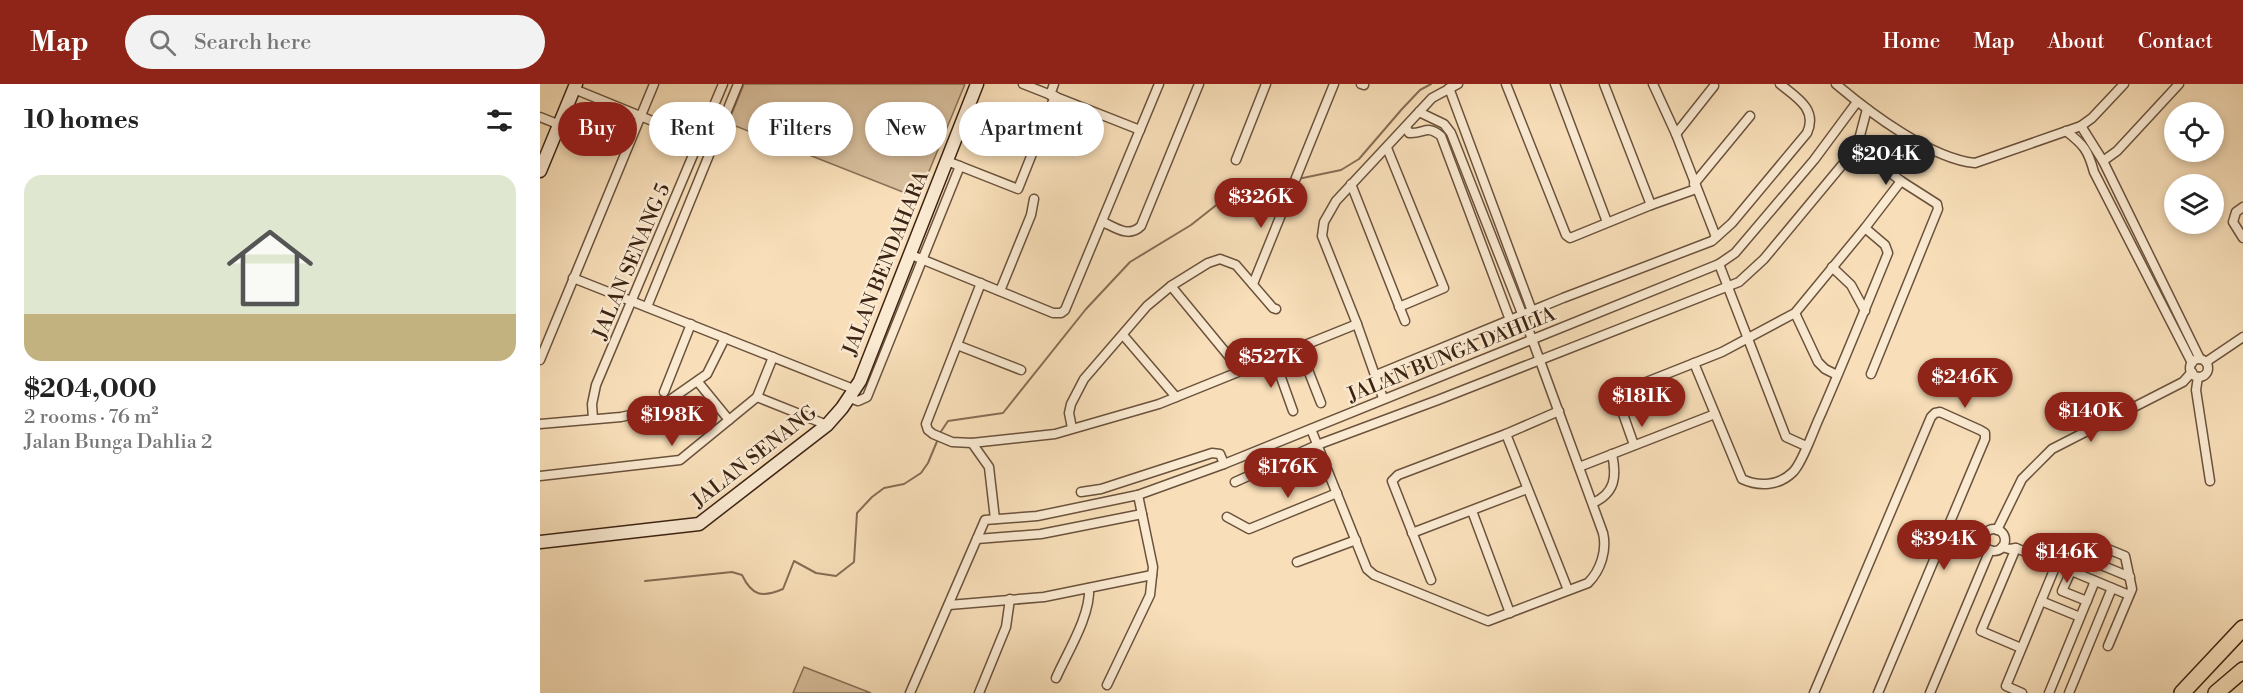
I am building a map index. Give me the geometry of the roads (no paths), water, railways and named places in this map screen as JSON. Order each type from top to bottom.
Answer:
[{"type":"highway","points":[[2182,693],[2243,628]]},
{"type":"highway","points":[[2216,693],[2243,670]]},
{"type":"street","points":[[540,360],[654,84]]},
{"type":"street","name":"JALAN SENANG 5","points":[[715,102],[723,84]]},
{"type":"street","points":[[647,307],[738,84]]},
{"type":"street","name":"JALAN BENDAHARA","points":[[853,394],[977,84]]},
{"type":"street","points":[[1023,84],[1140,130]]},
{"type":"street","points":[[947,160],[1018,189],[1052,96],[1054,84]]},
{"type":"street","points":[[909,254],[1053,313],[1061,313],[1068,306],[1159,84]]},
{"type":"street","points":[[1103,222],[1128,233],[1141,226],[1199,84]]},
{"type":"street","points":[[1236,160],[1266,84]]},
{"type":"street","points":[[1253,284],[1334,84]]},
{"type":"street","points":[[1383,398],[1323,238],[1324,222],[1336,201],[1432,98],[1458,84]]},
{"type":"street","points":[[1506,84],[1564,232],[1570,238],[1695,187],[1750,116]]},
{"type":"street","points":[[1555,84],[1607,222]]},
{"type":"street","points":[[1605,84],[1651,205]]},
{"type":"street","points":[[1653,84],[1676,134],[1716,237]]},
{"type":"street","points":[[1780,84],[1804,104],[1811,121],[1821,127]]},
{"type":"street","points":[[1836,84],[1867,109],[1937,152],[1964,162],[1975,163],[2081,126],[2124,84]]},
{"type":"street","points":[[2102,185],[2099,173],[2103,161],[2117,151],[2180,84]]},
{"type":"street","points":[[1676,134],[1714,86]]},
{"type":"street","points":[[569,102],[575,87],[649,119]]},
{"type":"street","points":[[1449,88],[1532,311]]},
{"type":"street","name":"JALAN BUNGA DAHLIA","points":[[992,519],[1037,516],[1138,495],[1224,464],[1719,264],[1735,253],[1814,160],[1857,102]]},
{"type":"street","points":[[1235,482],[1317,445],[1728,286],[1746,276],[1764,259],[1857,147],[1867,109]]},
{"type":"street","points":[[1311,429],[1367,569],[1374,575],[1488,621],[1588,583],[1603,557],[1605,543],[1593,504],[1532,339],[1451,133],[1444,124],[1419,112]]},
{"type":"street","points":[[540,117],[558,124]]},
{"type":"street","points":[[1376,375],[1712,241],[1732,223],[1807,133],[1811,121]]},
{"type":"street","points":[[2081,126],[2103,161],[2198,367],[2196,390],[2211,481]]},
{"type":"street","points":[[1406,127],[1409,133],[1415,134],[1428,129],[1434,130],[1441,136],[1510,320]]},
{"type":"street","points":[[540,171],[558,130]]},
{"type":"street","points":[[2066,131],[2083,144],[2094,172],[2198,367]]},
{"type":"street","points":[[1857,147],[1900,181],[1937,204],[1938,209],[1871,374]]},
{"type":"street","points":[[1387,148],[1444,288],[1399,307]]},
{"type":"street","name":"JALAN SENANG 5","points":[[593,419],[592,404],[596,386],[692,156]]},
{"type":"street","points":[[853,394],[858,401],[867,397],[960,166]]},
{"type":"street","points":[[1634,445],[1616,394],[1748,340],[1795,313],[1865,228],[1900,181]]},
{"type":"street","points":[[1351,184],[1405,321]]},
{"type":"street","points":[[1000,291],[1031,215],[1034,199]]},
{"type":"street","points":[[2241,208],[2236,212],[2233,222],[2243,238]]},
{"type":"street","points":[[1694,363],[1742,479],[1754,484],[1768,484],[1784,480],[1797,467],[1888,253],[1886,245],[1865,228]]},
{"type":"street","points":[[1072,428],[1069,413],[1073,397],[1084,379],[1147,306],[1171,286],[1208,263],[1220,259],[1236,265],[1276,309]]},
{"type":"street","points":[[1719,264],[1786,437],[1806,446]]},
{"type":"street","points":[[1832,267],[1851,285],[1865,311]]},
{"type":"street","name":"JALAN SENANG","points":[[540,542],[699,524],[827,425],[853,394],[773,357],[573,278]]},
{"type":"street","points":[[981,283],[926,425],[933,434],[952,442],[972,443],[1055,434],[1176,397],[1357,324]]},
{"type":"street","points":[[1171,286],[1241,371]]},
{"type":"street","points":[[1795,313],[1818,362],[1824,369],[1837,375]]},
{"type":"street","points":[[664,392],[691,324]]},
{"type":"street","points":[[1123,335],[1176,397]]},
{"type":"street","points":[[1997,530],[2022,479],[2052,449],[2183,382],[2198,367],[2243,337]]},
{"type":"street","points":[[540,424],[621,417],[657,409],[709,372],[725,338]]},
{"type":"street","points":[[957,345],[1021,370]]},
{"type":"street","points":[[1299,347],[1321,403]]},
{"type":"street","points":[[540,476],[680,460],[757,397],[773,357]]},
{"type":"street","points":[[1274,358],[1293,411]]},
{"type":"street","points":[[698,382],[729,420]]},
{"type":"street","points":[[757,397],[827,425]]},
{"type":"street","points":[[1431,580],[1392,481],[1398,475],[1506,434],[1558,411]]},
{"type":"street","points":[[1814,693],[1930,417],[1935,412],[1940,412],[1985,433],[1985,439],[1878,693]]},
{"type":"street","points":[[1579,466],[1715,414]]},
{"type":"street","points":[[1506,434],[1568,590]]},
{"type":"street","points":[[910,693],[984,522],[992,519],[989,467],[972,443]]},
{"type":"street","points":[[1081,492],[1101,489],[1212,453],[1220,454],[1224,464]]},
{"type":"street","points":[[1593,504],[1608,495],[1613,484],[1612,454]]},
{"type":"street","points":[[1412,533],[1527,489]]},
{"type":"street","points":[[1227,517],[1249,529],[1337,493]]},
{"type":"street","points":[[1107,685],[1150,595],[1153,567],[1138,495]]},
{"type":"street","points":[[1472,511],[1510,613]]},
{"type":"street","points":[[977,539],[1041,534],[1142,514]]},
{"type":"street","points":[[2004,543],[1997,551],[1990,550],[1984,543],[1984,537],[1991,530],[1997,530],[2002,532],[2004,543],[2010,549],[2016,548],[2129,595]]},
{"type":"street","points":[[1297,562],[1356,540]]},
{"type":"street","points":[[2087,601],[2062,591],[2071,571],[2098,545],[2126,556],[2132,589],[2108,646]]},
{"type":"street","points":[[2016,548],[1981,631],[2021,648]]},
{"type":"street","points":[[1930,693],[1990,550]]},
{"type":"street","points":[[2084,558],[2130,577]]},
{"type":"street","points":[[2022,693],[2006,686],[2056,565]]},
{"type":"street","points":[[949,605],[1044,597],[1152,575]]},
{"type":"street","points":[[2049,693],[2095,581]]},
{"type":"street","points":[[1056,678],[1087,609],[1090,597],[1089,588]]},
{"type":"street","points":[[2068,693],[2112,588]]},
{"type":"street","points":[[979,693],[1006,627],[1010,599]]},
{"type":"street","points":[[2041,601],[2080,617]]},
{"type":"waterway","points":[[1298,179],[1341,170],[1359,159],[1420,90],[1431,84]]},
{"type":"waterway","points":[[940,433],[948,421],[1003,413],[1086,309],[1130,262],[1191,225],[1229,195],[1293,180]]},
{"type":"waterway","points":[[645,581],[732,572],[742,575],[754,591],[769,594],[783,589],[794,561],[816,573],[836,576],[854,562],[857,513],[884,488],[904,484],[921,473],[938,439]]}]
